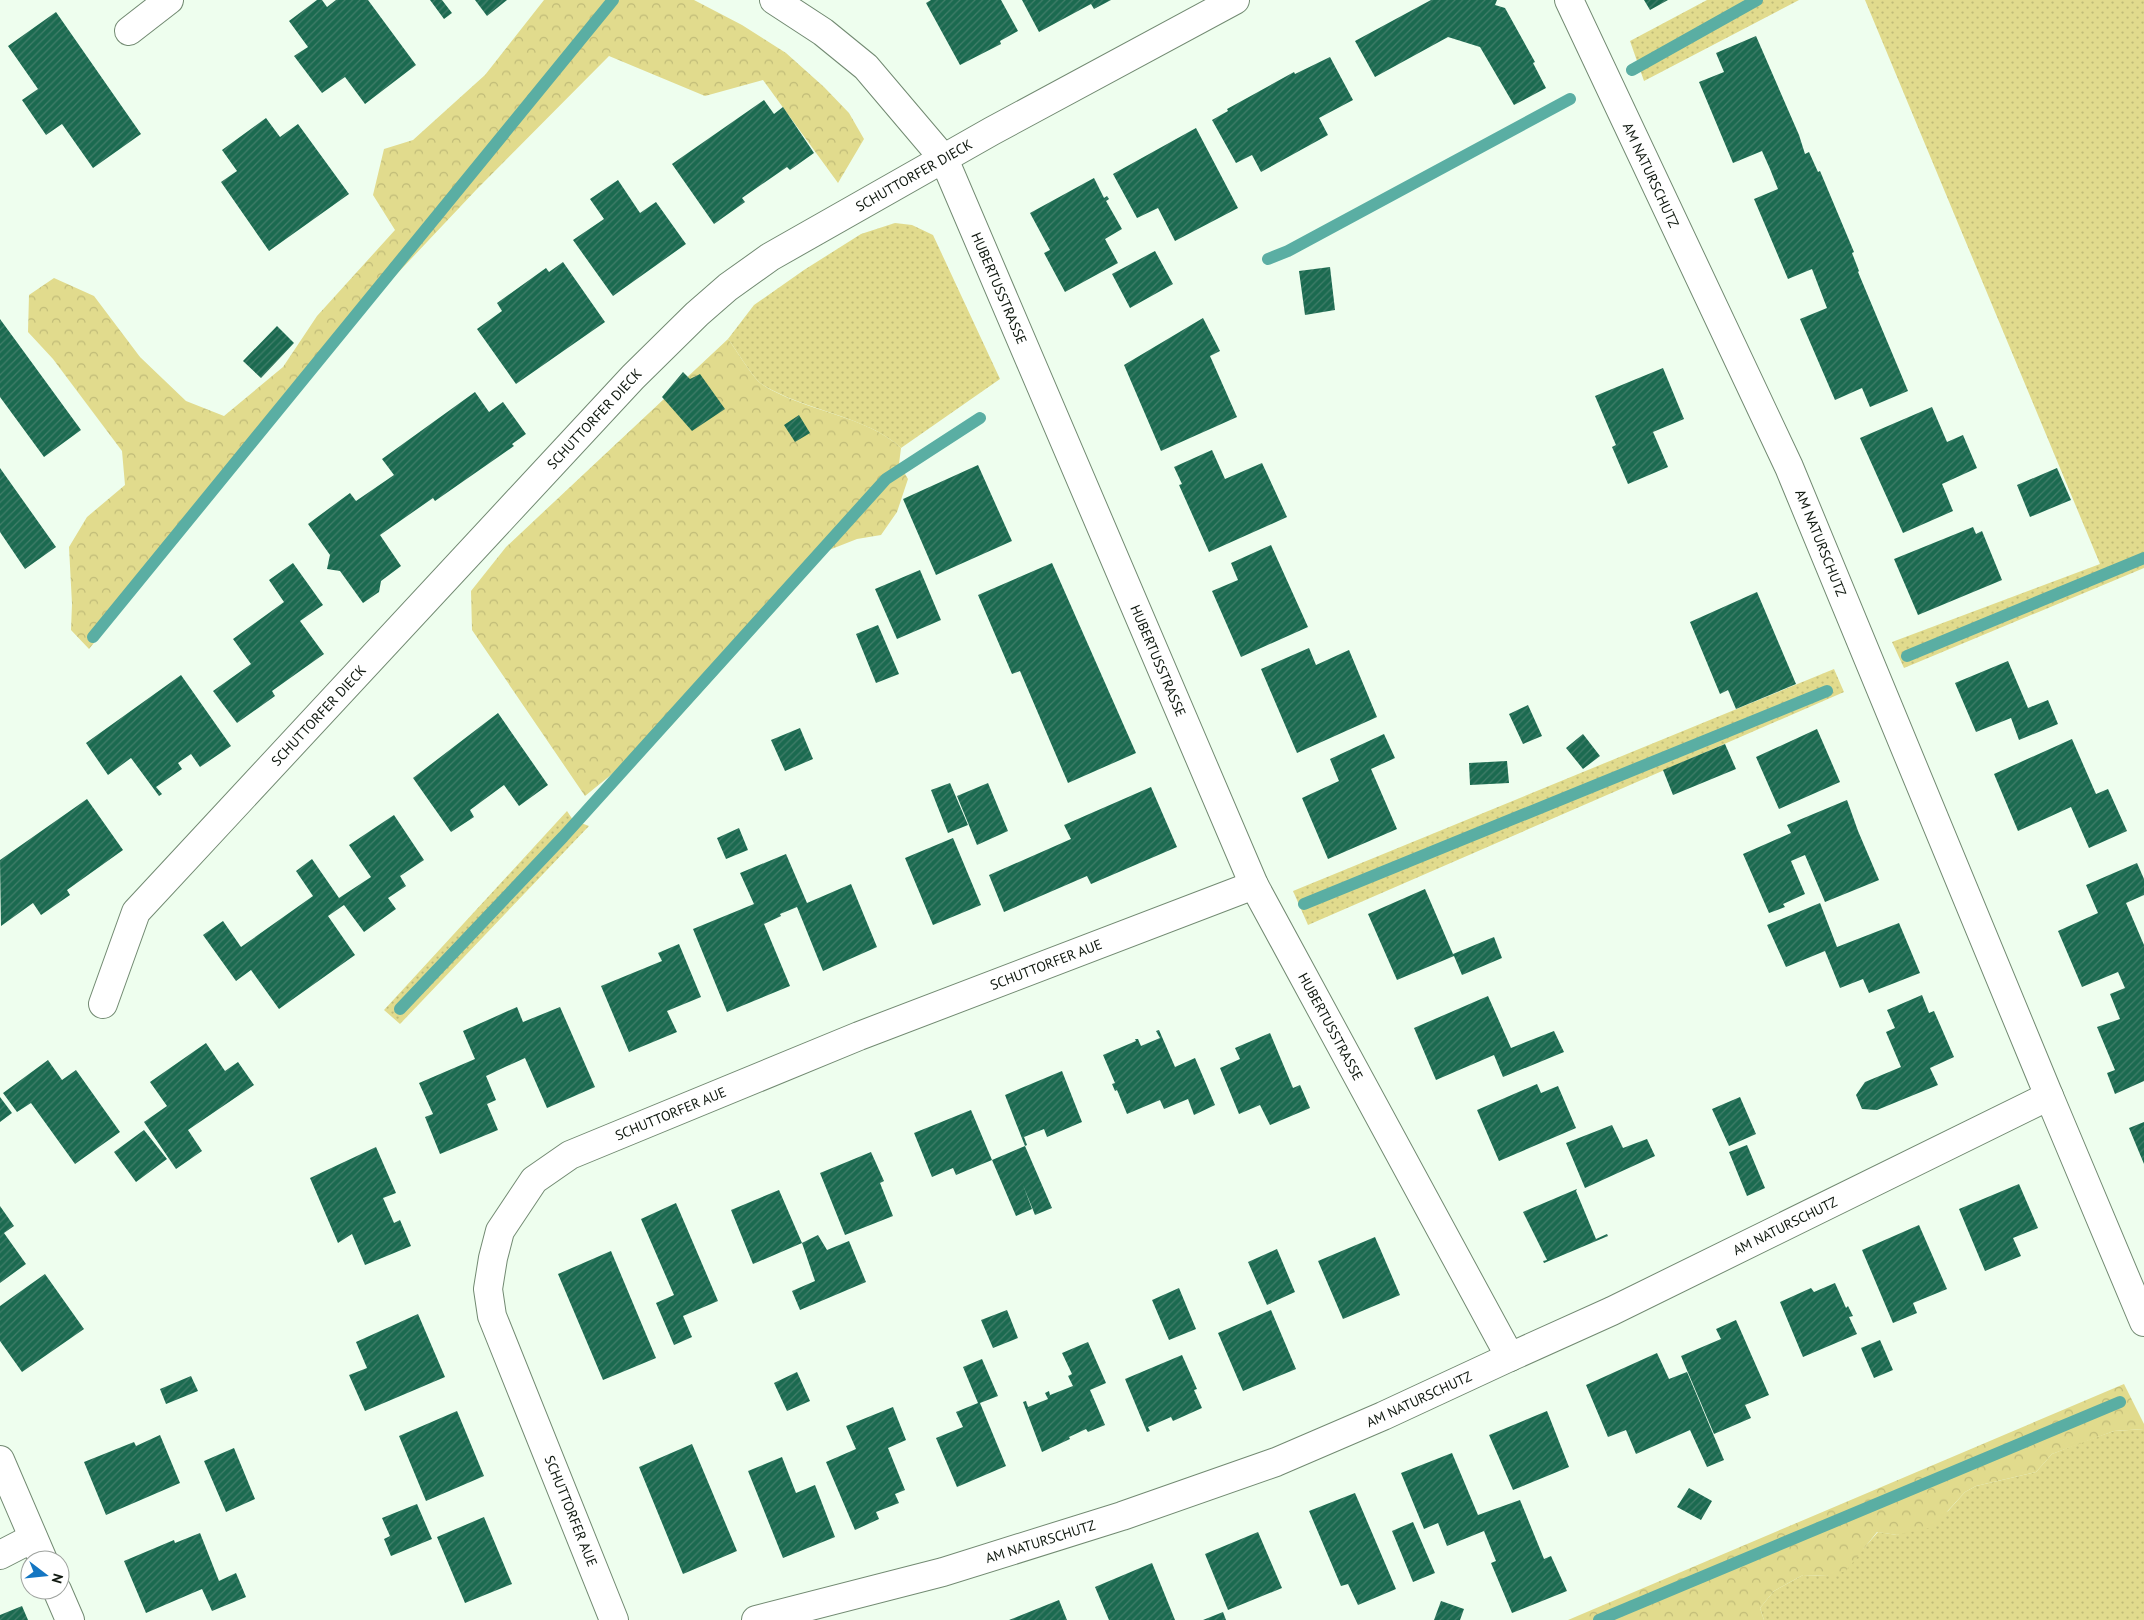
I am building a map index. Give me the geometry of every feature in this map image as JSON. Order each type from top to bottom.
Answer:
[{"type":"street","points":[[129,31],[169,0]]},
{"type":"street","name":"HUBERTUSSTRASSE","points":[[774,0],[823,32],[866,67],[944,159],[1254,885],[1510,1357]]},
{"type":"street","name":"SCHUTTORFER DIECK","points":[[104,1004],[136,912],[633,377],[697,314],[728,287],[770,257],[820,227],[992,131],[1235,0]]},
{"type":"street","name":"AM NATURSCHUTZ","points":[[1569,0],[1789,466],[2144,1322]]},
{"type":"street","name":"SCHUTTORFER AUE","points":[[614,1620],[492,1316],[488,1289],[500,1231],[534,1180],[570,1155],[814,1055],[1254,885]]},
{"type":"street","name":"AM NATURSCHUTZ","points":[[756,1620],[943,1572],[1122,1516],[1276,1462],[1384,1416],[1612,1311],[2049,1096]]},
{"type":"street","points":[[0,1460],[38,1549],[0,1555]]},
{"type":"street","points":[[61,1600],[70,1620]]},
{"type":"green space","points":[[544,0],[694,0],[742,25],[786,53],[824,87],[849,113],[864,139],[838,183],[763,80],[705,96],[609,56],[476,190],[377,295],[89,649],[71,630],[72,604],[69,547],[87,517],[125,485],[122,451],[53,359],[28,332],[29,295],[54,278],[94,296],[140,357],[186,401],[224,416],[283,367],[317,316],[395,230],[373,195],[384,149],[413,140],[485,75]]},
{"type":"green space","points":[[1707,0],[1799,0],[1644,81],[1630,41]]},
{"type":"green space","points":[[1865,0],[2144,0],[2144,568],[1904,668],[1892,642],[2100,564]]},
{"type":"green space","points":[[895,223],[912,225],[933,235],[1000,379],[901,448],[888,437],[872,429],[779,394],[763,385],[728,339],[754,305],[804,270],[861,234]]},
{"type":"green space","points":[[728,339],[763,385],[779,394],[871,428],[887,437],[901,448],[899,464],[908,479],[897,512],[881,535],[857,539],[829,550],[670,727],[585,796],[472,630],[471,591],[506,547]]},
{"type":"green space","points":[[1834,669],[1844,692],[1308,925],[1293,891]]},
{"type":"green space","points":[[567,811],[573,820],[589,826],[400,1024],[384,1010]]},
{"type":"green space","points":[[2124,1384],[2144,1424],[2144,1429],[2114,1431],[2052,1454],[2036,1472],[1976,1486],[1965,1492],[1933,1527],[1897,1535],[1877,1532],[1846,1571],[1827,1576],[1803,1575],[1774,1591],[1760,1608],[1764,1620],[1568,1620]]},
{"type":"green space","points":[[2144,1429],[2144,1620],[1764,1620],[1760,1608],[1774,1591],[1803,1575],[1827,1576],[1863,1549],[1878,1532],[1897,1535],[1948,1511],[1965,1492],[1976,1486],[2036,1472],[2052,1454],[2077,1444],[2114,1431]]},
{"type":"building","points":[[317,0],[322,0],[327,7],[336,0],[368,0],[416,65],[365,104],[345,77],[322,93],[294,56],[308,47],[289,21]]},
{"type":"building","points":[[430,0],[442,0],[452,13],[444,19]]},
{"type":"building","points":[[475,0],[507,0],[487,16]]},
{"type":"building","points":[[931,0],[1001,0],[1018,31],[1000,41],[1001,44],[960,65],[926,3]]},
{"type":"building","points":[[1022,0],[1111,0],[1094,9],[1091,4],[1039,32]]},
{"type":"building","points":[[1431,0],[1497,0],[1495,5],[1505,8],[1535,62],[1533,63],[1546,88],[1514,105],[1480,47],[1448,37],[1375,77],[1355,41]]},
{"type":"building","points":[[1644,0],[1668,0],[1650,10]]},
{"type":"building","points":[[56,12],[141,134],[93,168],[62,124],[46,135],[22,100],[38,89],[8,46]]},
{"type":"building","points":[[1756,36],[1799,135],[1805,154],[1809,152],[1818,172],[1820,171],[1854,252],[1852,253],[1858,272],[1908,391],[1870,407],[1862,388],[1835,400],[1800,319],[1827,308],[1812,269],[1788,279],[1754,199],[1778,189],[1770,169],[1762,151],[1733,163],[1699,82],[1724,72],[1716,53]]},
{"type":"building","points":[[1330,57],[1353,100],[1319,118],[1328,135],[1261,172],[1252,155],[1236,163],[1212,120],[1228,111],[1227,109],[1294,72],[1295,74]]},
{"type":"building","points":[[764,100],[774,114],[783,107],[814,153],[790,170],[787,167],[742,198],[745,202],[714,224],[672,164]]},
{"type":"building","points":[[266,118],[280,137],[298,124],[349,194],[269,251],[221,182],[237,171],[222,150]]},
{"type":"building","points":[[1196,128],[1238,208],[1175,241],[1158,208],[1137,218],[1113,174]]},
{"type":"building","points":[[1094,178],[1104,198],[1107,196],[1109,199],[1106,201],[1122,229],[1105,239],[1118,263],[1065,292],[1044,253],[1050,250],[1030,213]]},
{"type":"building","points":[[618,180],[640,213],[656,202],[686,244],[613,296],[573,240],[604,219],[590,199]]},
{"type":"building","points":[[1155,251],[1173,284],[1130,308],[1112,274]]},
{"type":"building","points":[[563,262],[605,322],[516,384],[477,329],[502,311],[497,303],[546,268],[549,272]]},
{"type":"building","points":[[1330,267],[1335,310],[1305,315],[1299,271]]},
{"type":"building","points":[[1203,318],[1220,351],[1210,356],[1237,417],[1161,451],[1124,365]]},
{"type":"building","points":[[0,319],[81,430],[44,457],[0,397]]},
{"type":"building","points":[[277,326],[294,343],[261,378],[243,361]]},
{"type":"building","points":[[1663,368],[1684,419],[1653,432],[1668,467],[1628,484],[1612,447],[1616,445],[1595,396]]},
{"type":"building","points":[[683,372],[690,379],[700,374],[725,409],[692,431],[662,397]]},
{"type":"building","points":[[475,392],[489,412],[503,402],[526,434],[512,444],[514,446],[435,501],[433,498],[380,535],[401,566],[381,581],[379,592],[363,603],[340,571],[327,569],[330,555],[308,524],[350,493],[356,501],[394,475],[382,459]]},
{"type":"building","points":[[1932,407],[1947,442],[1963,435],[1977,468],[1942,484],[1953,511],[1903,533],[1860,438]]},
{"type":"building","points":[[799,415],[810,433],[795,442],[784,425]]},
{"type":"building","points":[[1212,450],[1225,479],[1262,463],[1287,517],[1209,552],[1179,485],[1182,484],[1174,467]]},
{"type":"building","points":[[978,465],[1012,541],[936,575],[903,499]]},
{"type":"building","points":[[0,468],[56,547],[25,569],[0,532]]},
{"type":"building","points":[[2057,468],[2071,500],[2030,517],[2017,485]]},
{"type":"building","points":[[1973,527],[1976,534],[1982,531],[2002,580],[1918,615],[1894,559]]},
{"type":"building","points":[[1271,545],[1308,627],[1241,657],[1212,591],[1238,580],[1231,563]]},
{"type":"building","points":[[293,563],[323,605],[300,621],[324,654],[272,691],[275,696],[237,723],[213,691],[251,664],[233,639],[284,602],[269,580]]},
{"type":"building","points":[[1052,563],[1136,753],[1068,783],[1020,671],[1012,674],[978,595]]},
{"type":"building","points":[[920,570],[941,620],[897,639],[875,589]]},
{"type":"building","points":[[1757,592],[1796,684],[1736,709],[1728,690],[1720,694],[1690,622]]},
{"type":"building","points":[[878,625],[899,674],[876,683],[856,634]]},
{"type":"building","points":[[1309,648],[1316,665],[1349,650],[1377,717],[1297,753],[1261,669]]},
{"type":"building","points":[[2008,661],[2028,708],[2048,700],[2058,724],[2019,740],[2011,718],[1976,732],[1955,683]]},
{"type":"building","points":[[181,675],[231,746],[200,767],[191,754],[178,763],[182,769],[156,787],[162,794],[159,796],[131,758],[108,775],[86,743]]},
{"type":"building","points":[[1528,705],[1542,736],[1523,744],[1509,714]]},
{"type":"building","points":[[498,713],[548,785],[519,806],[504,785],[470,810],[474,817],[451,832],[413,778]]},
{"type":"building","points":[[800,728],[813,759],[785,771],[771,740]]},
{"type":"building","points":[[1817,729],[1840,782],[1779,809],[1756,757]]},
{"type":"building","points":[[1384,734],[1395,758],[1371,769],[1397,829],[1328,859],[1302,798],[1339,781],[1330,759]]},
{"type":"building","points":[[1583,734],[1600,756],[1583,769],[1566,748]]},
{"type":"building","points":[[2072,739],[2096,794],[2108,789],[2127,831],[2089,848],[2071,807],[2018,831],[1994,774]]},
{"type":"building","points":[[1725,744],[1736,769],[1673,795],[1663,770]]},
{"type":"building","points":[[1507,761],[1509,783],[1470,785],[1469,763]]},
{"type":"building","points":[[950,783],[968,825],[948,833],[931,790]]},
{"type":"building","points":[[988,783],[1008,831],[977,845],[957,796]]},
{"type":"building","points":[[1151,787],[1177,847],[1091,884],[1087,876],[1004,912],[989,875],[1071,839],[1064,825]]},
{"type":"building","points":[[87,799],[123,850],[67,890],[70,895],[41,915],[33,903],[1,926],[0,860]]},
{"type":"building","points":[[1847,800],[1879,880],[1825,902],[1805,855],[1791,861],[1805,894],[1783,904],[1785,907],[1769,913],[1743,854],[1791,833],[1787,825]]},
{"type":"building","points":[[394,815],[424,860],[400,876],[406,886],[388,898],[396,909],[364,932],[344,905],[328,916],[355,955],[279,1009],[251,970],[236,981],[203,935],[223,921],[241,947],[313,896],[296,871],[312,859],[339,898],[371,877],[349,845]]},
{"type":"building","points":[[739,828],[748,850],[726,859],[717,838]]},
{"type":"building","points":[[953,838],[981,905],[933,925],[905,858]]},
{"type":"building","points":[[786,854],[807,903],[851,884],[877,947],[823,971],[797,907],[780,914],[781,916],[764,924],[790,986],[727,1012],[693,929],[754,904],[740,873]]},
{"type":"building","points":[[2137,863],[2144,879],[2144,895],[2126,903],[2144,945],[2144,1081],[2115,1094],[2107,1073],[2115,1070],[2097,1027],[2120,1019],[2110,994],[2125,988],[2118,972],[2082,987],[2058,931],[2098,913],[2086,885]]},
{"type":"building","points":[[1425,889],[1453,954],[1494,937],[1502,958],[1462,975],[1454,956],[1397,980],[1368,914]]},
{"type":"building","points":[[1820,903],[1837,947],[1899,923],[1920,973],[1869,993],[1863,979],[1840,988],[1825,951],[1786,967],[1767,925]]},
{"type":"building","points":[[679,944],[701,997],[667,1011],[677,1032],[629,1052],[601,986],[662,961],[658,953]]},
{"type":"building","points":[[1922,995],[1929,1013],[1934,1011],[1954,1057],[1930,1068],[1938,1085],[1877,1110],[1862,1109],[1856,1095],[1865,1082],[1901,1067],[1886,1032],[1895,1028],[1887,1010]]},
{"type":"building","points":[[1488,996],[1511,1048],[1554,1031],[1564,1052],[1503,1077],[1494,1055],[1436,1080],[1414,1028]]},
{"type":"building","points":[[517,1007],[523,1022],[560,1007],[595,1087],[547,1108],[525,1058],[486,1076],[496,1100],[487,1104],[498,1130],[440,1154],[425,1117],[433,1114],[419,1083],[475,1059],[463,1031]]},
{"type":"building","points":[[1159,1030],[1175,1067],[1195,1058],[1215,1105],[1194,1115],[1188,1099],[1164,1109],[1160,1100],[1127,1114],[1117,1090],[1115,1091],[1112,1084],[1115,1083],[1103,1055],[1136,1041],[1135,1039],[1138,1039],[1141,1046],[1160,1038],[1156,1031]]},
{"type":"building","points":[[1270,1033],[1293,1088],[1300,1085],[1310,1108],[1270,1125],[1260,1105],[1239,1114],[1220,1068],[1240,1059],[1235,1048]]},
{"type":"building","points":[[206,1043],[225,1071],[238,1062],[254,1085],[188,1130],[202,1151],[176,1169],[144,1122],[167,1106],[150,1082]]},
{"type":"building","points":[[48,1060],[62,1080],[76,1070],[120,1132],[75,1164],[31,1103],[17,1112],[3,1093]]},
{"type":"building","points":[[1062,1071],[1082,1122],[1047,1137],[1044,1129],[1024,1137],[1027,1145],[1025,1146],[1005,1095]]},
{"type":"building","points":[[1537,1084],[1541,1093],[1558,1086],[1576,1128],[1499,1161],[1477,1110]]},
{"type":"building","points":[[0,1097],[12,1113],[0,1122]]},
{"type":"building","points":[[1740,1097],[1756,1134],[1729,1146],[1712,1109]]},
{"type":"building","points":[[971,1110],[992,1160],[956,1175],[953,1168],[932,1177],[914,1133]]},
{"type":"building","points":[[2144,1122],[2144,1164],[2129,1128]]},
{"type":"building","points":[[1612,1125],[1623,1148],[1647,1139],[1655,1156],[1585,1188],[1566,1143]]},
{"type":"building","points":[[144,1130],[167,1159],[136,1182],[114,1152]]},
{"type":"building","points":[[1747,1145],[1765,1188],[1747,1196],[1729,1152]]},
{"type":"building","points":[[1025,1146],[1052,1208],[1035,1215],[1023,1185],[1032,1209],[1016,1216],[992,1160]]},
{"type":"building","points":[[376,1147],[396,1193],[383,1198],[394,1223],[400,1220],[411,1246],[365,1265],[352,1234],[338,1243],[310,1178]]},
{"type":"building","points":[[871,1152],[884,1181],[880,1183],[893,1216],[845,1235],[820,1173]]},
{"type":"building","points":[[2019,1184],[2038,1228],[2013,1238],[2021,1256],[1985,1271],[1959,1209]]},
{"type":"building","points":[[1577,1189],[1576,1191],[1596,1239],[1607,1234],[1608,1236],[1544,1263],[1543,1261],[1547,1260],[1523,1212]]},
{"type":"building","points":[[779,1190],[802,1243],[753,1264],[731,1210]]},
{"type":"building","points":[[676,1203],[718,1301],[683,1316],[692,1337],[674,1345],[656,1303],[674,1295],[641,1219]]},
{"type":"building","points":[[0,1206],[14,1226],[4,1233],[26,1264],[0,1283]]},
{"type":"building","points":[[1919,1225],[1947,1289],[1913,1303],[1917,1313],[1893,1323],[1862,1250]]},
{"type":"building","points":[[818,1235],[827,1250],[849,1241],[866,1282],[800,1310],[792,1291],[815,1281],[802,1243]]},
{"type":"building","points":[[1375,1237],[1400,1295],[1343,1319],[1318,1261]]},
{"type":"building","points":[[1277,1249],[1295,1292],[1267,1305],[1248,1262]]},
{"type":"building","points":[[611,1251],[656,1358],[603,1380],[558,1274]]},
{"type":"building","points":[[45,1274],[84,1329],[22,1372],[0,1341],[0,1306]]},
{"type":"building","points":[[1835,1283],[1846,1308],[1848,1306],[1853,1316],[1849,1317],[1857,1334],[1803,1357],[1780,1302],[1811,1288],[1814,1292]]},
{"type":"building","points":[[1179,1288],[1196,1329],[1169,1340],[1152,1300]]},
{"type":"building","points":[[1007,1310],[1018,1338],[993,1348],[981,1320]]},
{"type":"building","points":[[1271,1310],[1296,1369],[1243,1391],[1218,1333]]},
{"type":"building","points":[[418,1314],[445,1377],[365,1411],[349,1375],[367,1368],[356,1342]]},
{"type":"building","points":[[1736,1320],[1769,1395],[1745,1405],[1751,1418],[1714,1434],[1681,1356],[1721,1339],[1716,1329]]},
{"type":"building","points":[[1880,1340],[1893,1370],[1874,1378],[1861,1348]]},
{"type":"building","points":[[1088,1342],[1106,1383],[1090,1390],[1105,1425],[1088,1432],[1086,1429],[1042,1452],[1023,1402],[1026,1401],[1028,1407],[1048,1399],[1045,1393],[1049,1391],[1050,1395],[1073,1386],[1068,1376],[1072,1374],[1062,1353]]},
{"type":"building","points":[[1657,1353],[1669,1379],[1687,1372],[1724,1460],[1707,1467],[1690,1430],[1636,1454],[1626,1430],[1608,1437],[1586,1385]]},
{"type":"building","points":[[1182,1355],[1197,1389],[1194,1390],[1202,1408],[1173,1421],[1171,1417],[1148,1427],[1150,1431],[1147,1432],[1125,1379]]},
{"type":"building","points":[[982,1359],[998,1396],[980,1403],[1006,1466],[957,1487],[936,1438],[963,1427],[956,1412],[978,1403],[963,1367]]},
{"type":"building","points":[[797,1372],[810,1401],[787,1411],[774,1383]]},
{"type":"building","points":[[191,1376],[198,1391],[166,1404],[160,1389]]},
{"type":"building","points":[[893,1407],[906,1440],[888,1448],[905,1490],[895,1494],[899,1503],[876,1512],[879,1519],[855,1530],[826,1462],[856,1449],[846,1426]]},
{"type":"building","points":[[457,1411],[484,1476],[426,1501],[399,1436]]},
{"type":"building","points":[[1547,1411],[1569,1467],[1513,1490],[1489,1435]]},
{"type":"building","points":[[160,1435],[180,1483],[106,1515],[84,1462],[134,1442],[136,1446]]},
{"type":"building","points":[[692,1444],[737,1551],[683,1574],[639,1467]]},
{"type":"building","points":[[234,1448],[255,1499],[226,1512],[204,1461]]},
{"type":"building","points":[[1452,1453],[1478,1515],[1520,1500],[1544,1559],[1551,1556],[1567,1591],[1512,1613],[1491,1563],[1496,1561],[1484,1531],[1447,1546],[1438,1523],[1424,1529],[1401,1473]]},
{"type":"building","points":[[782,1457],[796,1493],[815,1485],[835,1537],[783,1558],[748,1471]]},
{"type":"building","points":[[1689,1488],[1712,1501],[1701,1520],[1677,1507]]},
{"type":"building","points":[[1355,1493],[1396,1589],[1358,1605],[1348,1584],[1341,1586],[1309,1511]]},
{"type":"building","points":[[417,1504],[432,1539],[391,1556],[384,1539],[390,1536],[382,1518]]},
{"type":"building","points":[[484,1517],[512,1584],[465,1603],[437,1537]]},
{"type":"building","points":[[1413,1522],[1435,1573],[1413,1582],[1392,1531]]},
{"type":"building","points":[[1258,1532],[1282,1588],[1228,1610],[1205,1554]]},
{"type":"building","points":[[200,1533],[219,1581],[236,1573],[246,1597],[212,1611],[202,1589],[146,1613],[124,1561],[174,1540],[175,1543]]},
{"type":"building","points":[[1152,1563],[1175,1620],[1109,1620],[1095,1587]]},
{"type":"building","points":[[1059,1600],[1067,1620],[1009,1620]]},
{"type":"building","points":[[1441,1601],[1464,1609],[1460,1620],[1434,1620]]},
{"type":"building","points":[[22,1606],[28,1620],[0,1620],[0,1615]]},
{"type":"building","points":[[1223,1612],[1226,1620],[1203,1620]]},
{"type":"waterway","points":[[93,637],[613,0]]},
{"type":"waterway","points":[[1632,70],[1757,0]]},
{"type":"waterway","points":[[1268,259],[1288,251],[1570,99]]},
{"type":"waterway","points":[[400,1009],[563,837],[886,479],[980,418]]},
{"type":"waterway","points":[[1907,656],[2144,558]]},
{"type":"waterway","points":[[1304,904],[1827,691]]},
{"type":"waterway","points":[[1599,1620],[2120,1402]]}]
